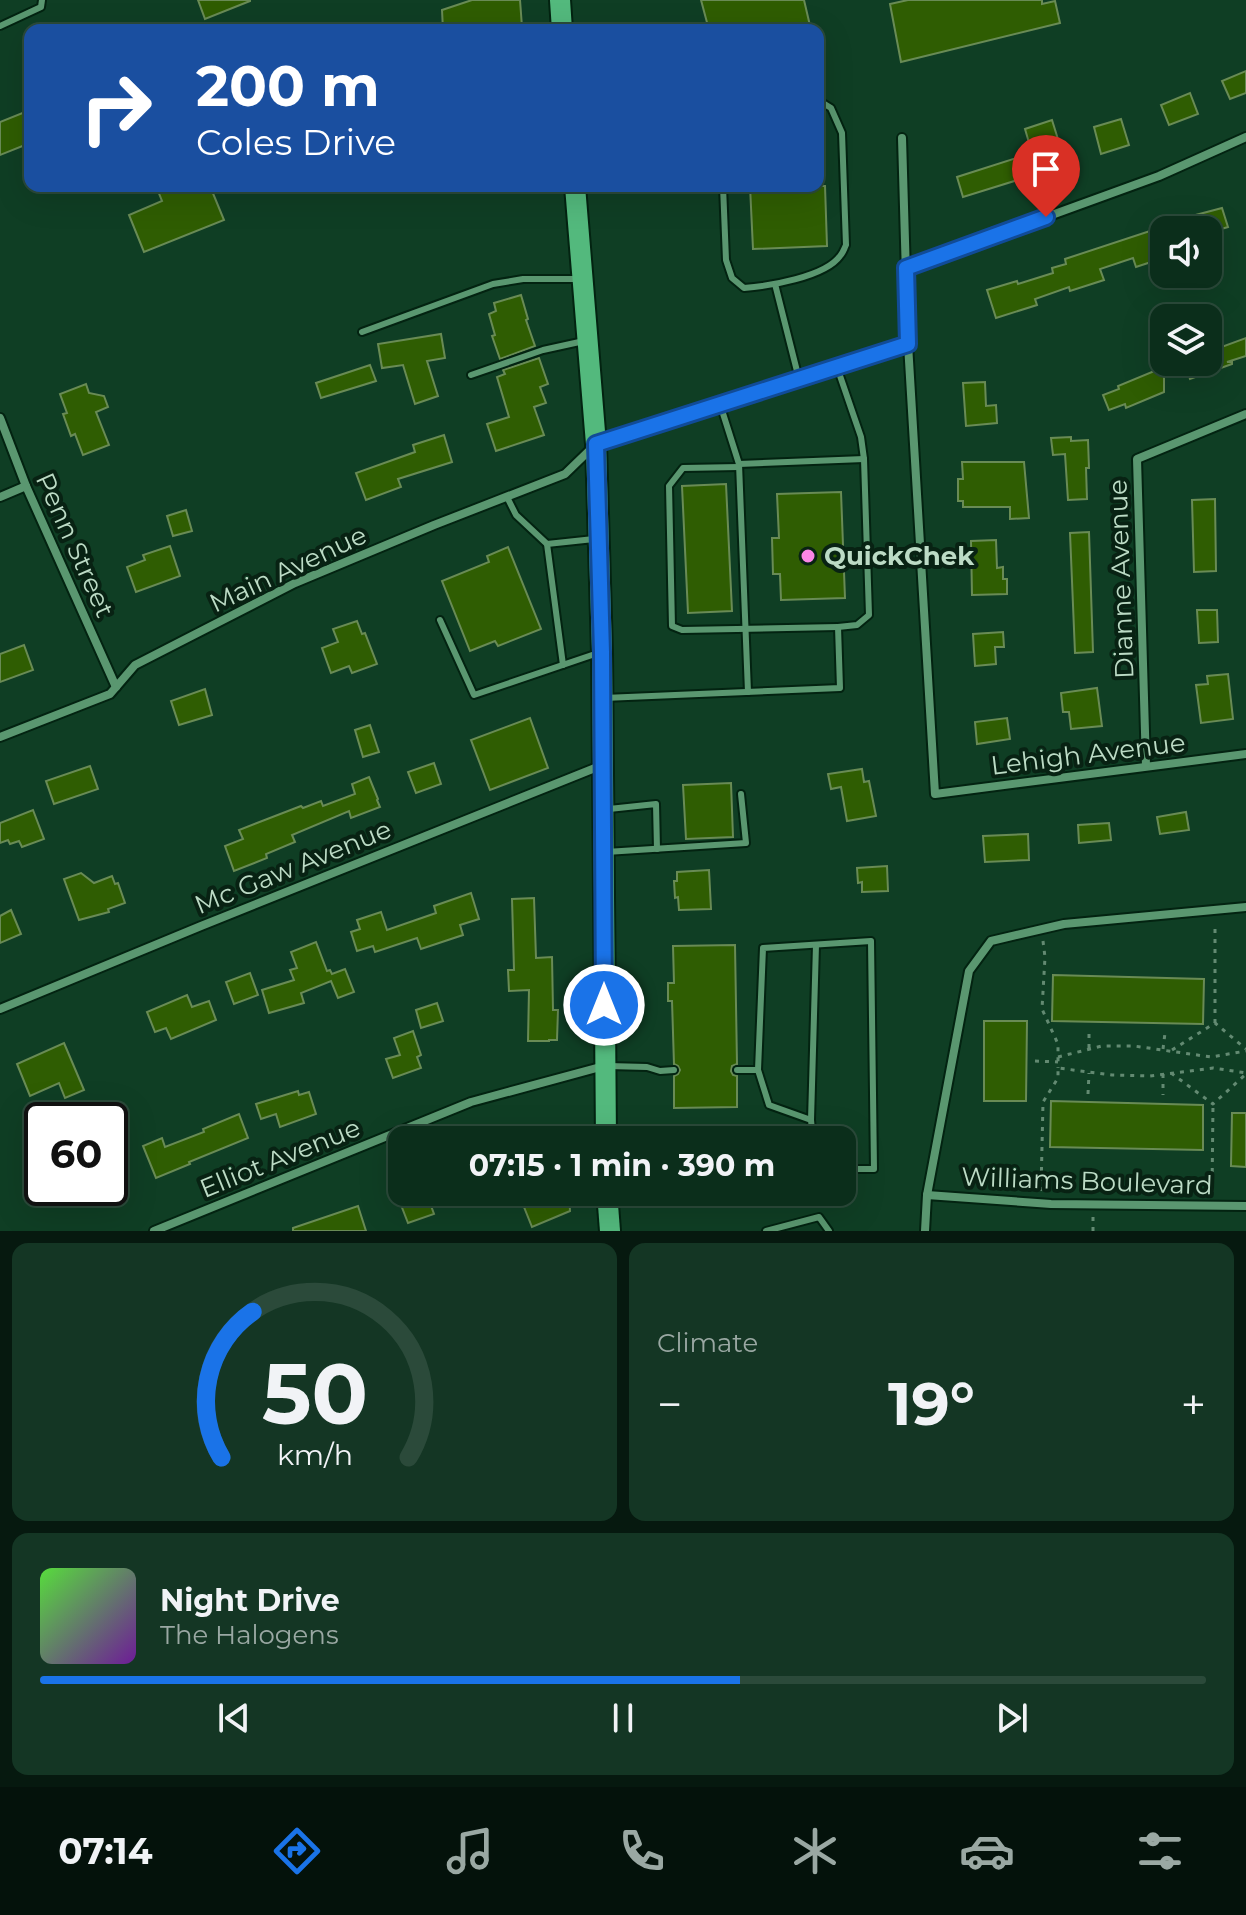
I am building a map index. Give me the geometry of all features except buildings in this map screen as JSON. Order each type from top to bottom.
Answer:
[{"type":"main road","points":[[560,0],[562,24]]},
{"type":"main road","points":[[576,192],[596,444],[602,652],[606,1126]]},
{"type":"main road","points":[[608,1206],[610,1231]]},
{"type":"street","points":[[906,268],[1159,176],[1246,137]]},
{"type":"street","points":[[596,444],[908,344],[902,138]]},
{"type":"street","name":"Lehigh Avenue","points":[[908,344],[935,794],[1246,754]]},
{"type":"street","name":"Dianne Avenue","points":[[1146,766],[1137,459],[1246,414]]},
{"type":"street","name":"Penn Street","points":[[0,418],[26,486],[116,687]]},
{"type":"street","name":"Main Avenue","points":[[0,737],[110,694],[135,665],[295,583],[565,474],[596,444]]},
{"type":"street","points":[[0,497],[26,486]]},
{"type":"street","name":"Mc Gaw Avenue","points":[[0,1009],[602,765]]},
{"type":"street","name":"Williams Boulevard","points":[[925,1231],[927,1195],[969,971],[991,941],[1064,924],[1246,907]]},
{"type":"street","name":"Elliot Avenue","points":[[154,1231],[471,1102],[605,1066]]},
{"type":"street","name":"Williams Boulevard","points":[[927,1195],[1041,1204],[1246,1206]]},
{"type":"lane","points":[[0,26],[41,7],[42,0]]},
{"type":"lane","points":[[723,192],[726,260],[732,278],[744,288],[775,284],[825,269],[840,257],[846,245],[842,133],[831,108],[824,104]]},
{"type":"lane","points":[[362,332],[493,284],[523,279],[583,279]]},
{"type":"lane","points":[[775,284],[799,379]]},
{"type":"lane","points":[[471,375],[543,350],[588,340]]},
{"type":"lane","points":[[837,367],[861,437],[864,459],[869,615],[857,625],[838,627],[682,630],[672,626],[669,486],[683,468],[864,459]]},
{"type":"lane","points":[[720,404],[739,466],[748,692]]},
{"type":"lane","points":[[507,497],[516,515],[547,544],[563,665]]},
{"type":"lane","points":[[547,544],[599,538]]},
{"type":"lane","points":[[440,620],[474,695],[602,652]]},
{"type":"lane","points":[[601,699],[840,688],[838,627]]},
{"type":"lane","points":[[603,852],[746,843],[741,794]]},
{"type":"lane","points":[[603,809],[656,804],[657,849]]},
{"type":"lane","points":[[811,1120],[769,1105],[758,1070],[763,948],[871,941],[874,1169],[856,1169]]},
{"type":"lane","points":[[812,1126],[816,945]]},
{"type":"lane","points":[[605,1066],[674,1070]]},
{"type":"lane","points":[[737,1070],[758,1070]]},
{"type":"lane","points":[[770,1230],[819,1217],[829,1231]]},
{"type":"path","points":[[1216,909],[1215,1023],[1246,1050]]},
{"type":"path","points":[[1041,1204],[1043,1102],[1058,1078],[1058,1044],[1042,1009],[1045,957],[1042,929]]},
{"type":"path","points":[[1172,1050],[1215,1023]]},
{"type":"path","points":[[1163,1049],[1165,1033]]},
{"type":"path","points":[[1089,1034],[1089,1048]]},
{"type":"path","points":[[1035,1061],[1058,1059],[1102,1046],[1172,1050],[1200,1057],[1246,1050]]},
{"type":"path","points":[[1058,1068],[1150,1076],[1213,1068],[1246,1074]]},
{"type":"path","points":[[1088,1094],[1089,1073]]},
{"type":"path","points":[[1171,1073],[1213,1104]]},
{"type":"path","points":[[1163,1074],[1163,1095]]},
{"type":"path","points":[[1211,1205],[1213,1104],[1246,1074]]},
{"type":"place","name":"QuickChek","points":[[808,556]]},
{"type":"route","points":[[604,1005],[602,652],[596,444],[908,344],[906,268],[1046,217]]}]
